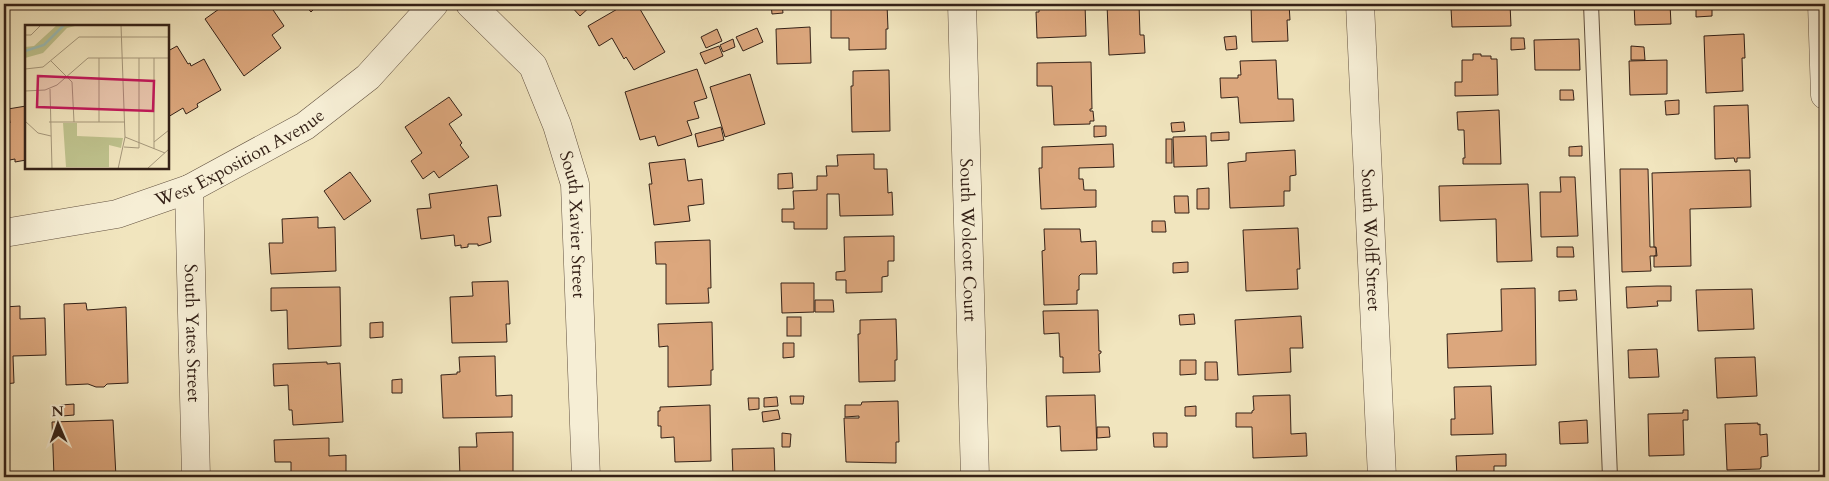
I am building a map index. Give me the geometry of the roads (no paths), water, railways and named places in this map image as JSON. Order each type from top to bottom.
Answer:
[{"type":"street","name":"West Exposition Avenue","points":[[4,233],[117,214],[189,189],[305,126],[368,76],[434,4]]},
{"type":"street","name":"South Xavier Street","points":[[470,4],[533,66],[557,125],[575,184],[586,477]]},
{"type":"street","name":"South Wolcott Court","points":[[962,4],[975,477]]},
{"type":"street","name":"South Wolff Street","points":[[1360,4],[1382,477]]},
{"type":"street","points":[[1822,4],[1825,95]]},
{"type":"street","name":"South Yates Street","points":[[189,189],[196,477]]},
{"type":"lane","points":[[1591,4],[1610,477]]}]
